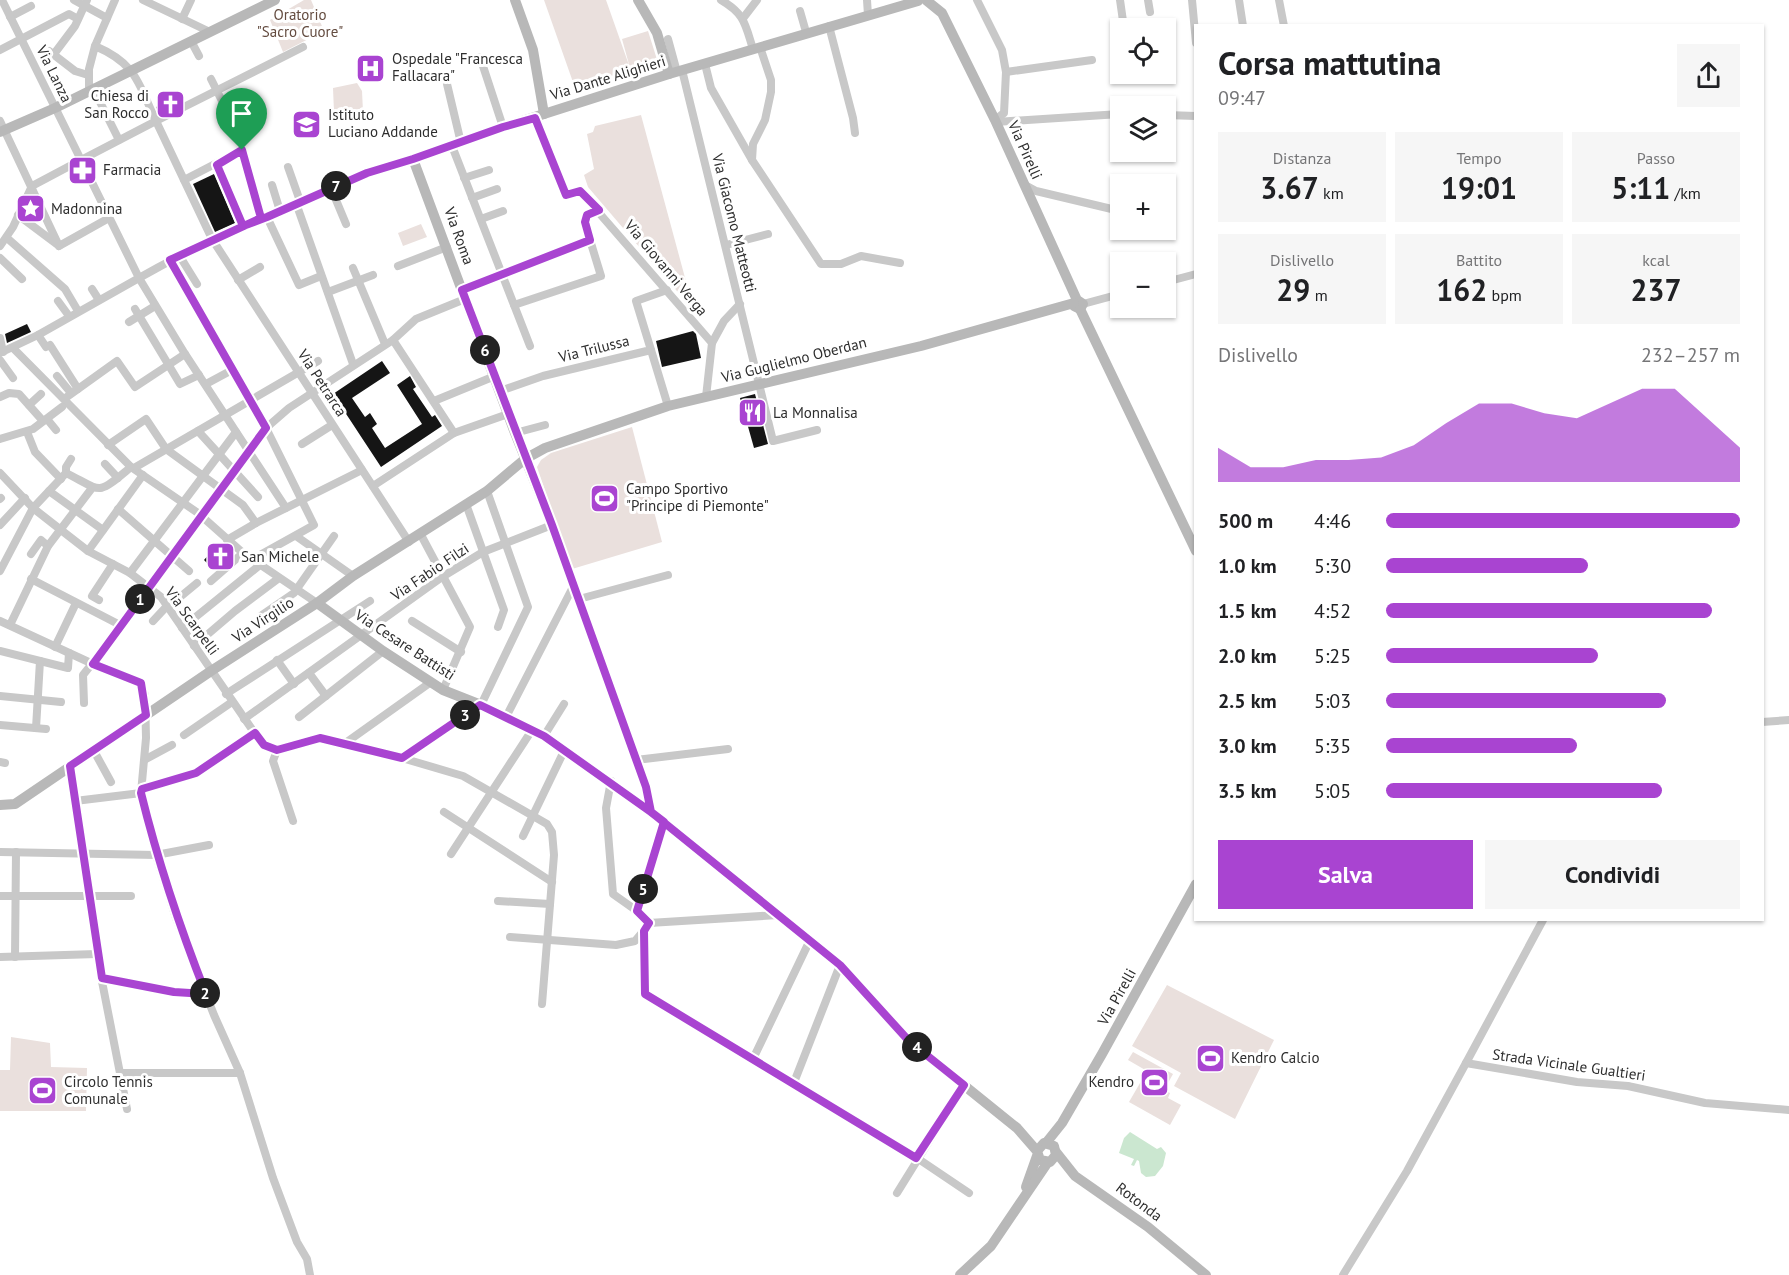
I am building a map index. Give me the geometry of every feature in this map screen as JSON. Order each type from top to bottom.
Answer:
[{"type":"street","name":"Via Lanza","points":[[2,0],[139,278],[185,354],[286,508]]},
{"type":"street","points":[[74,0],[86,3],[106,18]]},
{"type":"street","points":[[116,0],[91,56],[88,75],[91,89],[119,140]]},
{"type":"street","points":[[143,0],[153,2],[210,32]]},
{"type":"street","points":[[182,19],[191,0]]},
{"type":"street","points":[[59,246],[2,128],[55,108],[275,0]]},
{"type":"street","points":[[515,0],[533,50],[540,116]]},
{"type":"street","points":[[721,0],[735,8],[744,17],[771,80],[765,120],[753,144],[752,160]]},
{"type":"street","points":[[744,17],[757,0]]},
{"type":"street","points":[[867,0],[871,14],[890,0]]},
{"type":"street","name":"Via Dante Alighieri","points":[[139,278],[212,239],[367,173],[676,72],[917,0],[927,0]]},
{"type":"street","name":"Via Pirelli","points":[[927,0],[942,13],[995,121],[1078,304],[1194,547]]},
{"type":"street","name":"Via Pirelli","points":[[942,0],[942,13]]},
{"type":"street","points":[[977,0],[1002,50],[1006,72],[1004,113],[995,121]]},
{"type":"street","points":[[1120,0],[1123,18]]},
{"type":"street","points":[[1148,0],[1150,12]]},
{"type":"street","points":[[1192,0],[1194,24]]},
{"type":"street","points":[[1239,0],[1243,24]]},
{"type":"street","points":[[1280,0],[1284,24]]},
{"type":"street","points":[[640,1],[676,72]]},
{"type":"street","points":[[86,3],[78,19],[51,52],[75,71],[88,75]]},
{"type":"street","points":[[10,17],[31,6]]},
{"type":"street","points":[[800,11],[806,32]]},
{"type":"street","points":[[0,50],[69,14],[78,19]]},
{"type":"street","points":[[829,26],[855,133]]},
{"type":"street","name":"Via Giacomo Matteotti","points":[[668,39],[726,245],[773,441],[817,430]]},
{"type":"street","points":[[191,40],[199,56]]},
{"type":"street","points":[[96,46],[119,57],[131,69]]},
{"type":"street","points":[[0,246],[7,238],[32,186],[303,47]]},
{"type":"street","points":[[480,57],[503,127]]},
{"type":"street","points":[[1006,72],[1092,60]]},
{"type":"street","points":[[705,64],[711,88],[752,160],[821,264],[841,264],[861,256],[900,263]]},
{"type":"street","name":"Via Petrarca","points":[[131,69],[212,239],[409,542]]},
{"type":"street","points":[[211,79],[242,141],[242,150],[264,218],[299,285],[321,276]]},
{"type":"street","points":[[447,84],[456,144],[465,177],[530,346]]},
{"type":"street","points":[[995,121],[1110,115]]},
{"type":"street","points":[[1176,115],[1194,116]]},
{"type":"street","name":"Via Giovanni Verga","points":[[540,116],[566,195],[580,191],[599,210],[712,343]]},
{"type":"street","points":[[184,180],[217,165],[242,150]]},
{"type":"street","name":"Via Roma","points":[[413,159],[574,585],[636,760],[651,812]]},
{"type":"street","points":[[217,165],[243,226]]},
{"type":"street","points":[[288,166],[321,276],[353,364]]},
{"type":"street","points":[[465,177],[489,170]]},
{"type":"street","points":[[272,185],[280,211]]},
{"type":"street","points":[[1024,185],[1036,191],[1110,209]]},
{"type":"street","points":[[331,188],[346,224]]},
{"type":"street","points":[[472,198],[497,189]]},
{"type":"street","points":[[514,305],[600,276],[585,222],[587,215],[599,210]]},
{"type":"street","points":[[481,219],[503,212]]},
{"type":"street","points":[[18,215],[59,246]]},
{"type":"street","points":[[59,246],[109,218]]},
{"type":"street","points":[[726,245],[768,234]]},
{"type":"street","points":[[7,238],[65,289],[78,311]]},
{"type":"street","points":[[84,703],[83,675],[122,626],[266,428],[289,408],[353,364],[393,340],[416,319],[501,275],[590,240]]},
{"type":"street","points":[[398,266],[447,247]]},
{"type":"street","points":[[179,255],[197,284]]},
{"type":"street","points":[[0,258],[22,279]]},
{"type":"street","points":[[170,260],[266,428],[314,525],[253,559]]},
{"type":"street","points":[[238,280],[260,267]]},
{"type":"street","points":[[353,268],[385,344]]},
{"type":"street","points":[[328,292],[373,275]]},
{"type":"street","points":[[1176,279],[1194,275]]},
{"type":"street","points":[[1,355],[139,278]]},
{"type":"street","points":[[92,289],[99,300]]},
{"type":"street","name":"Via Trilussa","points":[[500,391],[543,376],[651,350],[636,302],[667,290]]},
{"type":"street","name":"Via Guglielmo Oberdan","points":[[525,459],[545,448],[668,406],[921,346],[1110,296]]},
{"type":"street","points":[[58,302],[69,316]]},
{"type":"street","points":[[706,397],[712,343],[724,321],[740,304]]},
{"type":"street","points":[[129,322],[155,306]]},
{"type":"street","points":[[135,309],[180,384],[199,375]]},
{"type":"street","points":[[38,335],[46,347],[50,345],[75,391]]},
{"type":"street","points":[[0,338],[1,355],[13,378]]},
{"type":"street","points":[[393,340],[454,433]]},
{"type":"street","name":"Via Cesare Battisti","points":[[13,348],[108,445],[143,475],[201,516],[243,553],[442,690],[480,705],[544,736],[664,822],[840,965],[909,1041],[1041,1148]]},
{"type":"street","points":[[651,350],[668,406]]},
{"type":"street","points":[[0,439],[27,432],[45,420],[75,391],[117,361],[135,387],[185,354]]},
{"type":"street","points":[[27,432],[35,452],[63,476],[92,488],[105,487],[133,467],[144,464],[165,449],[318,361]]},
{"type":"street","points":[[206,384],[232,370]]},
{"type":"street","points":[[57,376],[75,391]]},
{"type":"street","points":[[434,401],[495,376]]},
{"type":"street","points":[[0,397],[9,393],[19,394],[56,430]]},
{"type":"street","points":[[29,405],[41,394]]},
{"type":"street","points":[[373,486],[454,433],[508,414]]},
{"type":"street","points":[[108,445],[146,419],[165,449],[243,505],[256,523]]},
{"type":"street","points":[[302,444],[332,425]]},
{"type":"street","points":[[515,433],[545,425]]},
{"type":"street","points":[[198,430],[258,497]]},
{"type":"street","points":[[130,573],[236,432]]},
{"type":"street","points":[[0,571],[33,508],[63,476],[71,459]]},
{"type":"street","name":"Via Virgilio","points":[[0,805],[15,804],[211,671],[317,603],[353,576],[421,535],[486,491],[525,459]]},
{"type":"street","points":[[105,464],[118,478]]},
{"type":"street","points":[[88,551],[143,475],[144,464]]},
{"type":"street","points":[[227,540],[362,470]]},
{"type":"street","name":"Via Scarpelli","points":[[0,473],[33,508],[61,531],[88,551],[130,573],[149,586],[167,606],[226,694],[264,745],[277,750]]},
{"type":"street","points":[[10,626],[48,546],[92,488]]},
{"type":"street","points":[[49,491],[103,530]]},
{"type":"street","points":[[402,758],[480,705],[528,607],[486,491]]},
{"type":"street","points":[[2,520],[25,498]]},
{"type":"street","points":[[466,504],[504,610],[498,627]]},
{"type":"street","points":[[118,510],[189,571]]},
{"type":"street","name":"Via Fabio Filzi","points":[[244,719],[442,577],[483,552],[552,525]]},
{"type":"street","points":[[421,535],[470,627],[461,652],[442,690]]},
{"type":"street","points":[[296,536],[353,576]]},
{"type":"street","points":[[262,615],[294,593],[334,536]]},
{"type":"street","points":[[31,554],[41,540],[48,546]]},
{"type":"street","points":[[211,581],[243,553]]},
{"type":"street","points":[[99,600],[92,596],[113,564]]},
{"type":"street","points":[[182,627],[260,565]]},
{"type":"street","points":[[579,599],[668,575]]},
{"type":"street","points":[[194,646],[279,578]]},
{"type":"street","points":[[32,579],[122,626]]},
{"type":"street","points":[[153,621],[167,606],[197,583]]},
{"type":"street","points":[[506,717],[574,585]]},
{"type":"street","points":[[226,694],[370,601]]},
{"type":"street","points":[[55,647],[76,603]]},
{"type":"street","points":[[0,621],[93,664],[141,683],[146,715],[146,759],[141,791],[156,855],[176,918],[240,1073],[273,1178],[297,1242],[307,1259],[310,1275]]},
{"type":"street","points":[[412,621],[461,652]]},
{"type":"street","points":[[0,651],[68,668],[69,652]]},
{"type":"street","points":[[300,717],[383,651]]},
{"type":"street","points":[[277,660],[294,684]]},
{"type":"street","points":[[36,728],[39,661]]},
{"type":"street","points":[[309,673],[326,696]]},
{"type":"street","points":[[344,744],[430,682]]},
{"type":"street","points":[[0,696],[61,702]]},
{"type":"street","points":[[184,735],[232,702]]},
{"type":"street","points":[[544,736],[564,704]]},
{"type":"street","points":[[1764,722],[1789,720]]},
{"type":"street","points":[[0,725],[45,729]]},
{"type":"street","points":[[451,854],[532,730]]},
{"type":"street","points":[[75,801],[141,791],[196,773],[255,733]]},
{"type":"street","points":[[293,821],[273,761],[277,750],[314,739],[402,758],[463,776],[547,824],[552,832],[552,882],[543,1004]]},
{"type":"street","points":[[146,759],[172,745]]},
{"type":"street","points":[[636,760],[728,748]]},
{"type":"street","points":[[523,836],[565,749]]},
{"type":"street","points":[[94,751],[111,782]]},
{"type":"street","points":[[70,766],[97,954],[127,1109]]},
{"type":"street","points":[[611,782],[606,808],[613,894],[637,911],[649,923],[780,915]]},
{"type":"street","points":[[444,812],[552,882]]},
{"type":"street","points":[[637,911],[664,822]]},
{"type":"street","points":[[0,852],[156,855],[209,845]]},
{"type":"street","points":[[15,957],[16,852]]},
{"type":"street","name":"Via Pirelli","points":[[1023,1197],[1041,1148],[1062,1123],[1194,888]]},
{"type":"street","points":[[0,896],[131,896]]},
{"type":"street","points":[[498,901],[550,904]]},
{"type":"street","points":[[1343,1275],[1407,1171],[1542,921]]},
{"type":"street","points":[[510,937],[616,945],[635,941],[649,923]]},
{"type":"street","points":[[644,931],[645,994],[916,1158],[969,1193]]},
{"type":"street","points":[[753,1059],[810,940]]},
{"type":"street","points":[[0,957],[97,954]]},
{"type":"street","points":[[793,1085],[840,965]]},
{"type":"street","points":[[102,978],[174,992],[206,994]]},
{"type":"street","name":"Strada Vicinale Gualtieri","points":[[1466,1063],[1577,1082],[1628,1086],[1705,1103],[1789,1110]]},
{"type":"street","points":[[120,1073],[240,1073]]},
{"type":"street","points":[[897,1193],[916,1158],[964,1085]]},
{"type":"street","name":"Via Pirelli","points":[[1056,1151],[1062,1123]]},
{"type":"street","points":[[960,1275],[991,1246],[1023,1197],[1049,1162],[1054,1160],[1056,1151],[1054,1146],[1041,1148],[1040,1160],[1049,1162],[1076,1176]]},
{"type":"street","name":"Rotonda","points":[[1056,1151],[1076,1176],[1148,1227],[1206,1275]]},
{"type":"green space","name":"Oratorio \"Sacro Cuore\"","points":[[304,0],[311,0],[324,31],[283,52],[270,20]]},
{"type":"green space","points":[[544,0],[606,0],[630,68],[622,39],[648,31],[660,69],[634,77],[632,71],[574,85]]},
{"type":"green space","points":[[357,83],[362,91],[363,112],[345,118],[337,117],[334,112],[333,88]]},
{"type":"green space","points":[[641,115],[694,311],[588,187],[584,175],[594,169],[587,134],[593,132],[595,126]]},
{"type":"green space","points":[[421,224],[427,237],[403,246],[398,233]]},
{"type":"green space","name":"Campo Sportivo \"Principe di Piemonte\"","points":[[632,427],[662,542],[572,569],[537,467],[541,460],[551,453]]},
{"type":"green space","name":"Kendro Calcio","points":[[1167,985],[1274,1040],[1235,1119],[1174,1086],[1181,1073],[1132,1046]]},
{"type":"green space","name":"Circolo Tennis Comunale","points":[[11,1037],[50,1043],[51,1067],[87,1068],[86,1111],[0,1111],[0,1070],[10,1070]]},
{"type":"green space","name":"Kendro","points":[[1133,1052],[1173,1074],[1164,1090],[1170,1093],[1168,1098],[1181,1105],[1170,1125],[1129,1102],[1147,1071],[1128,1060]]},
{"type":"shaded area","name":"Kendro","points":[[1130,1132],[1157,1149],[1161,1147],[1166,1153],[1163,1166],[1155,1176],[1146,1177],[1141,1173],[1139,1161],[1137,1160],[1134,1166],[1131,1165],[1134,1159],[1119,1153],[1124,1138]]},
{"type":"building","name":"Chiesa di San Rocco","points":[[181,94],[184,100],[159,113],[156,107]]},
{"type":"building","points":[[214,174],[235,223],[215,232],[193,184]]},
{"type":"building","points":[[27,324],[31,332],[7,343],[5,334]]},
{"type":"building","points":[[693,331],[696,334],[701,358],[662,367],[656,341]]},
{"type":"building","points":[[382,361],[390,373],[352,398],[365,417],[370,413],[377,424],[372,428],[385,448],[422,424],[397,385],[410,376],[416,387],[413,389],[432,417],[435,415],[442,426],[381,467],[333,394]]},
{"type":"building","name":"La Monnalisa","points":[[755,394],[768,444],[754,448],[740,398]]},
{"type":"building","name":"San Michele","points":[[223,545],[234,553],[214,570],[204,560],[212,551]]},
{"type":"place","name":"Ospedale \"Francesca Fallacara\"","points":[[371,68]]},
{"type":"place","name":"Chiesa di San Rocco","points":[[170,105]]},
{"type":"place","name":"Istituto Luciano Addande","points":[[307,124]]},
{"type":"place","name":"Farmacia","points":[[82,170]]},
{"type":"place","name":"Madonnina","points":[[30,209]]},
{"type":"place","name":"La Monnalisa","points":[[752,413]]},
{"type":"place","name":"Campo Sportivo \"Principe di Piemonte\"","points":[[605,498]]},
{"type":"place","name":"San Michele","points":[[220,557]]},
{"type":"place","name":"Kendro Calcio","points":[[1210,1058]]},
{"type":"place","name":"Kendro","points":[[1155,1082]]},
{"type":"place","name":"Circolo Tennis Comunale","points":[[43,1091]]},
{"type":"route","points":[[242,150],[217,165],[243,226],[261,218],[267,217],[296,202],[367,173],[535,118],[566,195],[580,191],[599,210],[587,215],[585,222],[590,240],[462,290],[574,585],[646,787],[651,812],[664,822],[647,874],[637,911],[649,923],[644,931],[645,994],[916,1158],[964,1085],[909,1041],[840,965],[765,902],[651,812],[565,749],[544,736],[480,705],[402,758],[320,738],[277,750],[264,745],[255,733],[196,773],[142,789],[141,793],[156,855],[176,918],[206,994],[174,992],[102,978],[70,766],[146,715],[145,695],[141,683],[93,664],[266,428],[170,260],[261,218],[242,150]]}]
